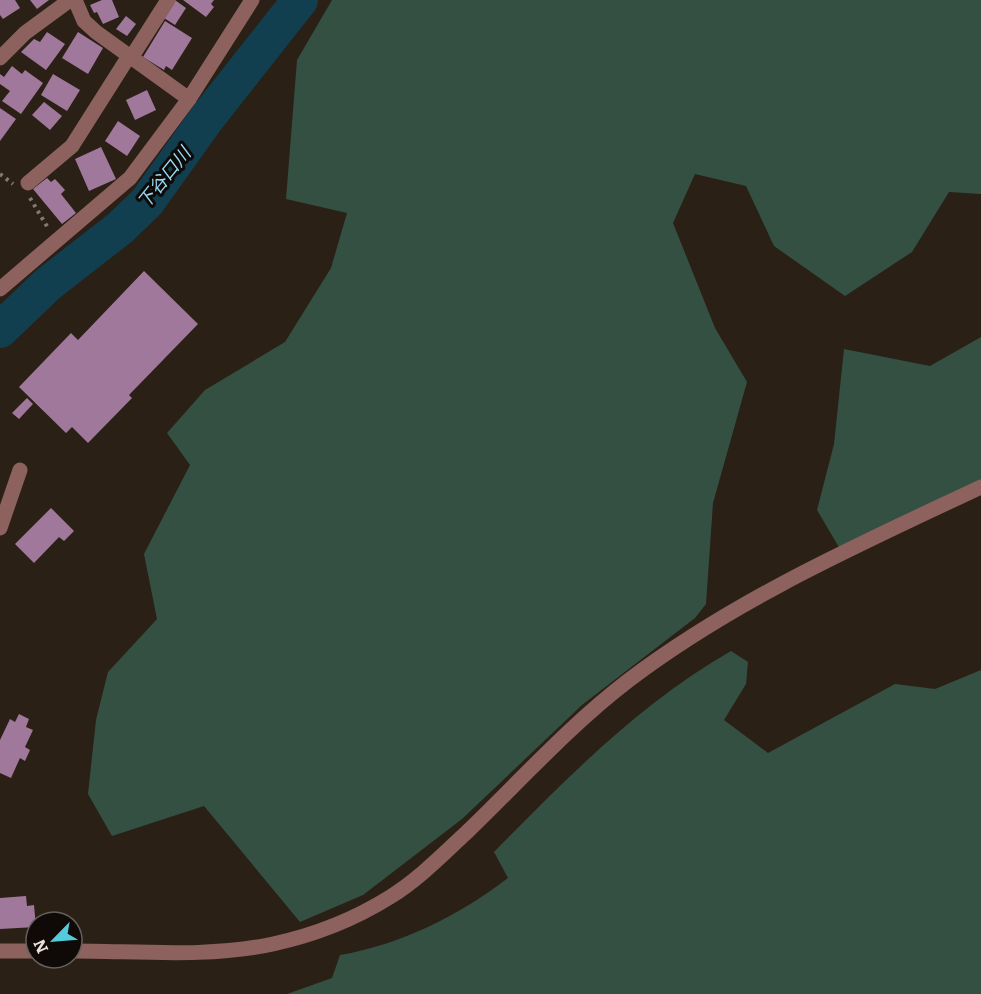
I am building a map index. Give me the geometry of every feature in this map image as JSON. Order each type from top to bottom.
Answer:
[{"type":"street","points":[[0,58],[25,33],[70,0]]},
{"type":"street","points":[[75,0],[84,21],[189,99]]},
{"type":"street","points":[[21,187],[72,146],[168,0]]},
{"type":"street","points":[[0,289],[130,178],[189,99],[252,0]]},
{"type":"street","points":[[0,528],[20,470]]},
{"type":"street","points":[[84,951],[215,952],[240,949],[303,936],[363,913],[421,875],[565,736],[628,681],[700,631],[784,583],[981,486]]},
{"type":"street","points":[[0,951],[24,951]]},
{"type":"path","points":[[0,174],[21,187],[56,241]]},
{"type":"green space","points":[[332,0],[981,0],[981,194],[949,192],[912,252],[845,296],[774,246],[746,186],[695,174],[673,223],[715,328],[747,382],[713,503],[706,604],[695,618],[582,705],[462,819],[363,895],[300,922],[204,806],[112,836],[88,794],[96,720],[108,672],[157,619],[144,554],[190,465],[167,433],[205,390],[285,342],[331,268],[347,213],[286,199],[297,60]]},
{"type":"green space","points":[[981,337],[981,480],[840,549],[817,510],[834,444],[844,349],[930,366]]},
{"type":"green space","points":[[731,651],[748,662],[746,684],[724,720],[768,753],[895,684],[935,689],[981,670],[981,994],[287,994],[332,978],[340,955],[385,944],[428,927],[470,904],[508,878],[494,852],[549,796],[635,718],[697,672]]},
{"type":"building","points":[[0,0],[15,0],[20,8],[3,19],[0,15]]},
{"type":"building","points":[[30,0],[49,0],[37,9]]},
{"type":"building","points":[[102,0],[112,0],[119,17],[103,24],[97,12],[94,13],[90,5]]},
{"type":"building","points":[[175,0],[186,8],[175,25],[164,18]]},
{"type":"building","points":[[183,0],[214,0],[211,4],[214,7],[206,17]]},
{"type":"building","points":[[126,16],[136,24],[127,36],[116,29]]},
{"type":"building","points":[[165,21],[192,38],[172,70],[166,66],[164,70],[143,57]]},
{"type":"building","points":[[47,32],[65,44],[46,70],[21,52],[34,39],[40,42]]},
{"type":"building","points":[[78,32],[103,48],[88,74],[62,58]]},
{"type":"building","points":[[12,66],[22,74],[25,70],[43,83],[21,114],[2,101],[10,91],[0,84],[0,74],[4,77]]},
{"type":"building","points":[[53,74],[80,90],[67,111],[41,95]]},
{"type":"building","points":[[147,90],[156,110],[135,120],[126,100]]},
{"type":"building","points":[[44,102],[62,116],[50,130],[32,115]]},
{"type":"building","points":[[0,108],[16,119],[0,141]]},
{"type":"building","points":[[118,121],[140,136],[127,156],[105,141]]},
{"type":"building","points":[[101,147],[116,179],[89,191],[75,159]]},
{"type":"building","points":[[47,178],[51,182],[55,179],[65,190],[61,194],[76,213],[62,224],[33,189]]},
{"type":"building","points":[[144,271],[198,324],[129,395],[132,398],[88,443],[72,427],[66,433],[19,387],[71,333],[78,340]]},
{"type":"building","points":[[27,398],[33,404],[19,419],[12,413]]},
{"type":"building","points":[[51,508],[74,531],[64,541],[59,537],[34,563],[15,544]]},
{"type":"building","points":[[19,714],[29,719],[26,727],[33,730],[25,747],[30,750],[25,761],[20,758],[11,778],[0,773],[0,740],[10,719],[15,722]]},
{"type":"building","points":[[26,896],[27,906],[34,905],[34,910],[24,910],[24,928],[0,929],[0,898]]},
{"type":"waterway","name":"下谷口川","points":[[0,330],[48,284],[120,228],[147,202],[207,118],[300,0]]}]
